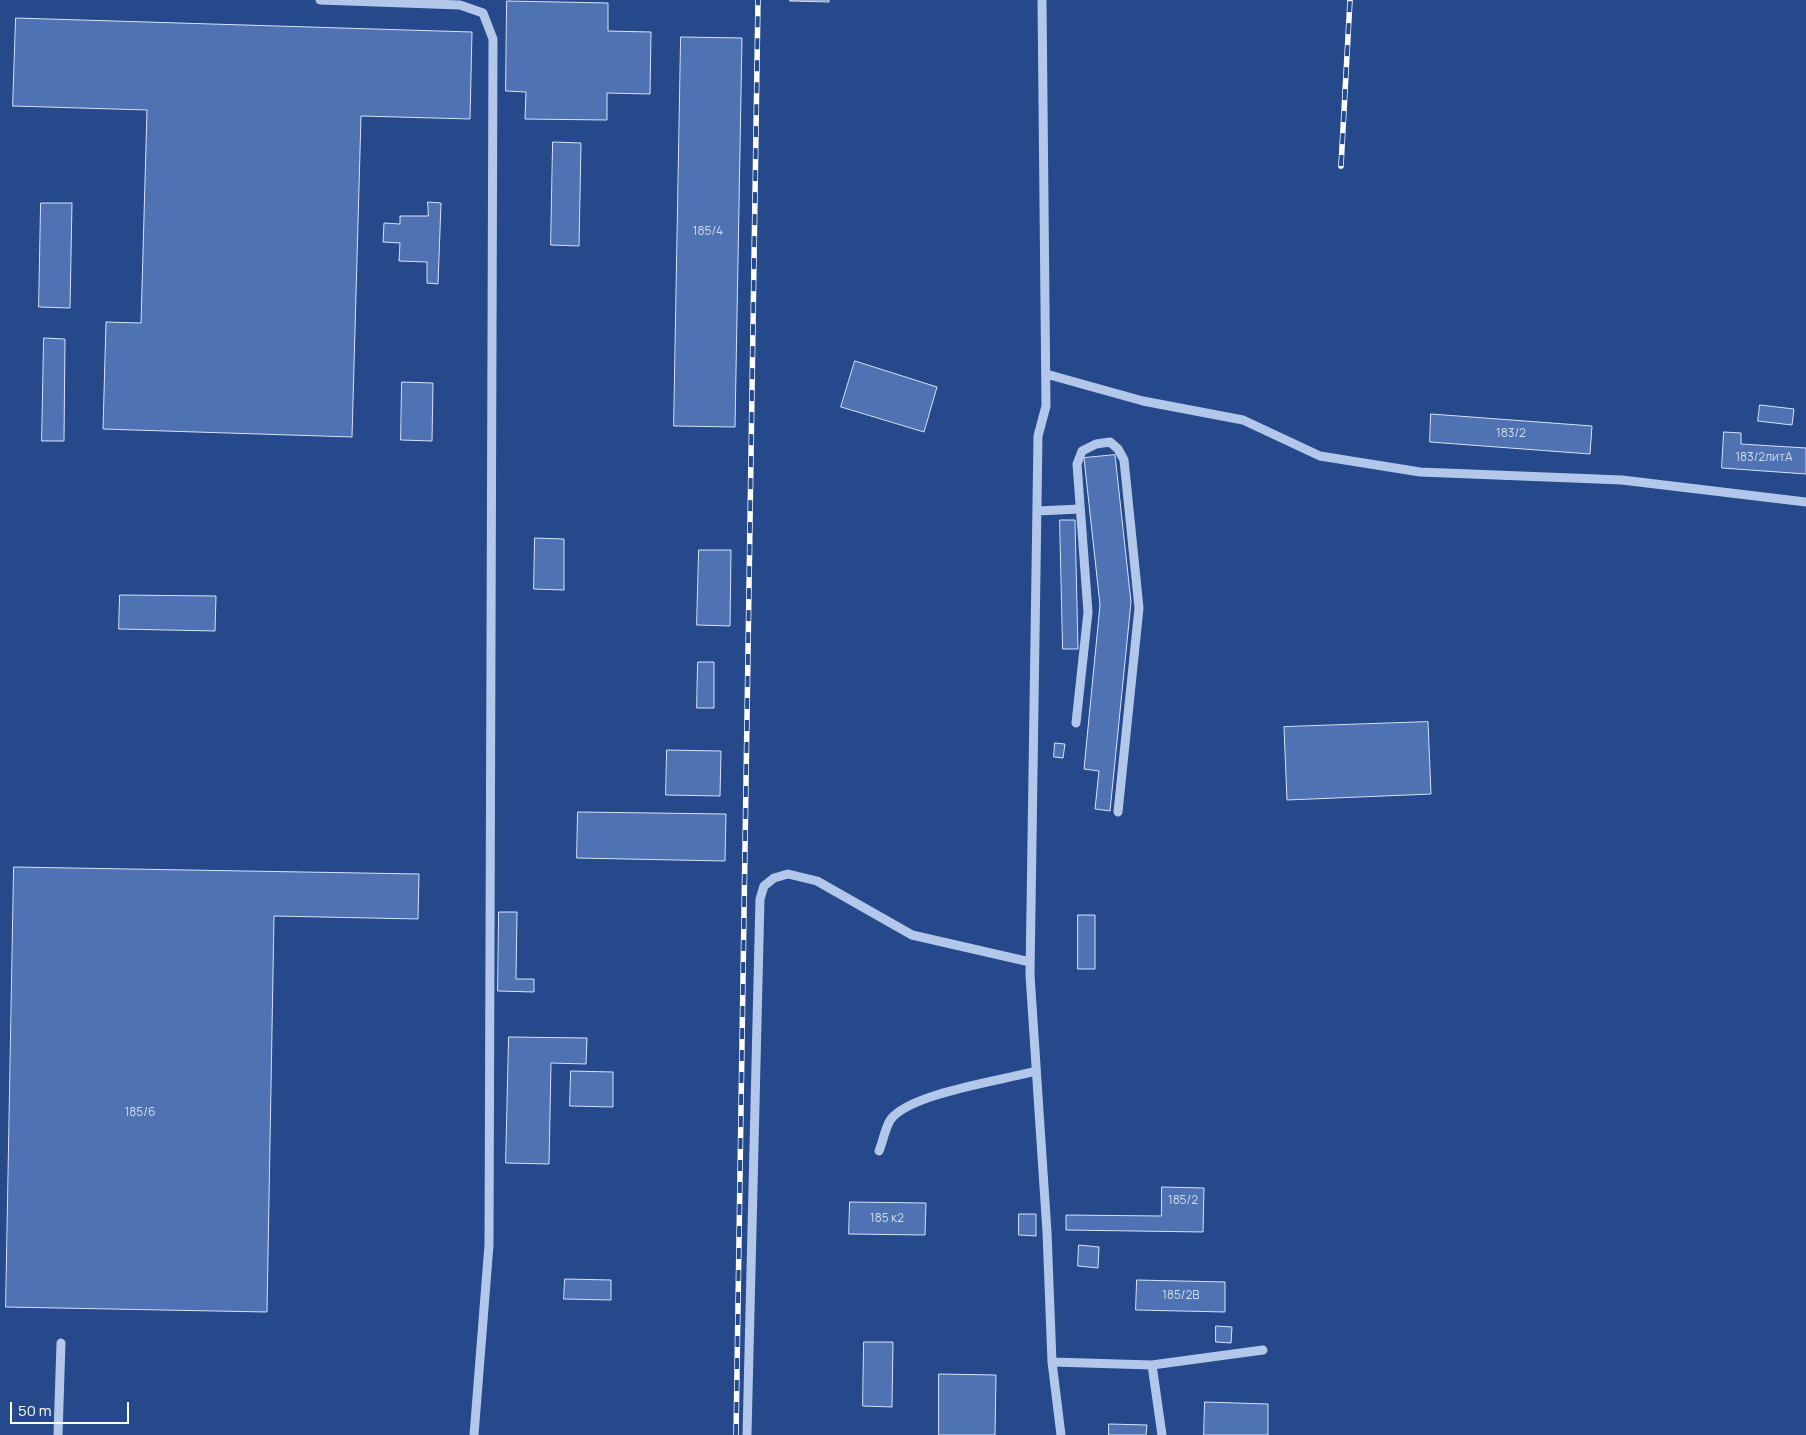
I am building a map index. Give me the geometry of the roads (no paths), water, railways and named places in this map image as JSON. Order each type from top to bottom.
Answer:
[{"type":"lane","points":[[320,0],[460,5],[483,13],[493,39],[488,1245],[474,1435]]},
{"type":"lane","points":[[1042,0],[1046,406],[1038,436],[1030,962],[1047,1232],[1052,1362],[1061,1435]]},
{"type":"lane","points":[[1046,374],[1143,401],[1244,420],[1320,456],[1420,472],[1622,480],[1806,502]]},
{"type":"lane","points":[[1076,723],[1088,612],[1076,464],[1082,451],[1096,444],[1110,442],[1118,449],[1124,460],[1139,608],[1118,812]]},
{"type":"lane","points":[[1037,511],[1080,509]]},
{"type":"lane","points":[[747,1435],[760,899],[764,886],[774,878],[788,874],[818,880],[912,935],[1030,962]]},
{"type":"lane","points":[[879,1151],[892,1119],[906,1109],[938,1094],[1036,1071]]},
{"type":"lane","points":[[58,1435],[61,1344]]},
{"type":"lane","points":[[1052,1362],[1152,1365],[1263,1350]]},
{"type":"lane","points":[[1152,1365],[1162,1435]]},
{"type":"railway","points":[[736,1435],[758,0]]},
{"type":"railway","points":[[1341,166],[1350,0]]}]
